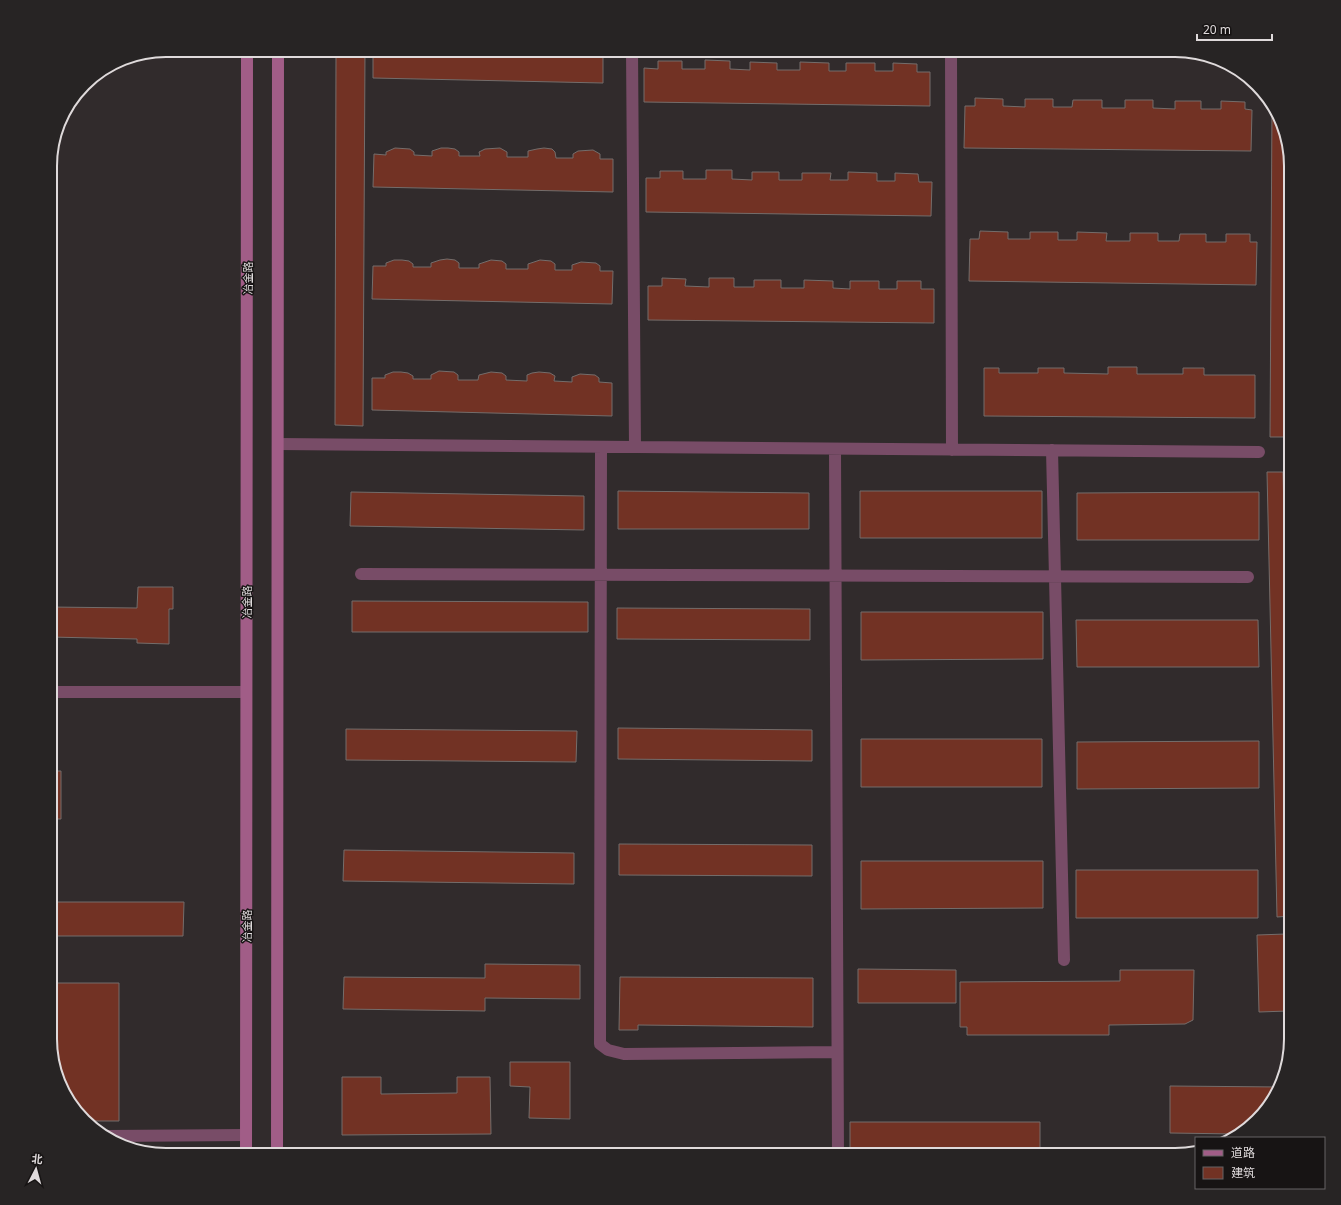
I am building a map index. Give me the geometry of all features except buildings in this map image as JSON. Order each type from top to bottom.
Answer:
[{"type":"street","name":"冶金路","points":[[246,1148],[247,57]]},
{"type":"street","points":[[277,1148],[278,57]]},
{"type":"street","points":[[632,57],[635,447]]},
{"type":"street","points":[[951,57],[952,450]]},
{"type":"street","points":[[278,444],[1259,452]]},
{"type":"street","points":[[601,447],[600,1044],[608,1050],[624,1054],[837,1052]]},
{"type":"street","points":[[835,449],[838,1148]]},
{"type":"street","points":[[1052,450],[1064,960]]},
{"type":"street","points":[[361,574],[1248,577]]},
{"type":"street","points":[[57,692],[246,692]]},
{"type":"street","points":[[117,1136],[246,1134]]}]
